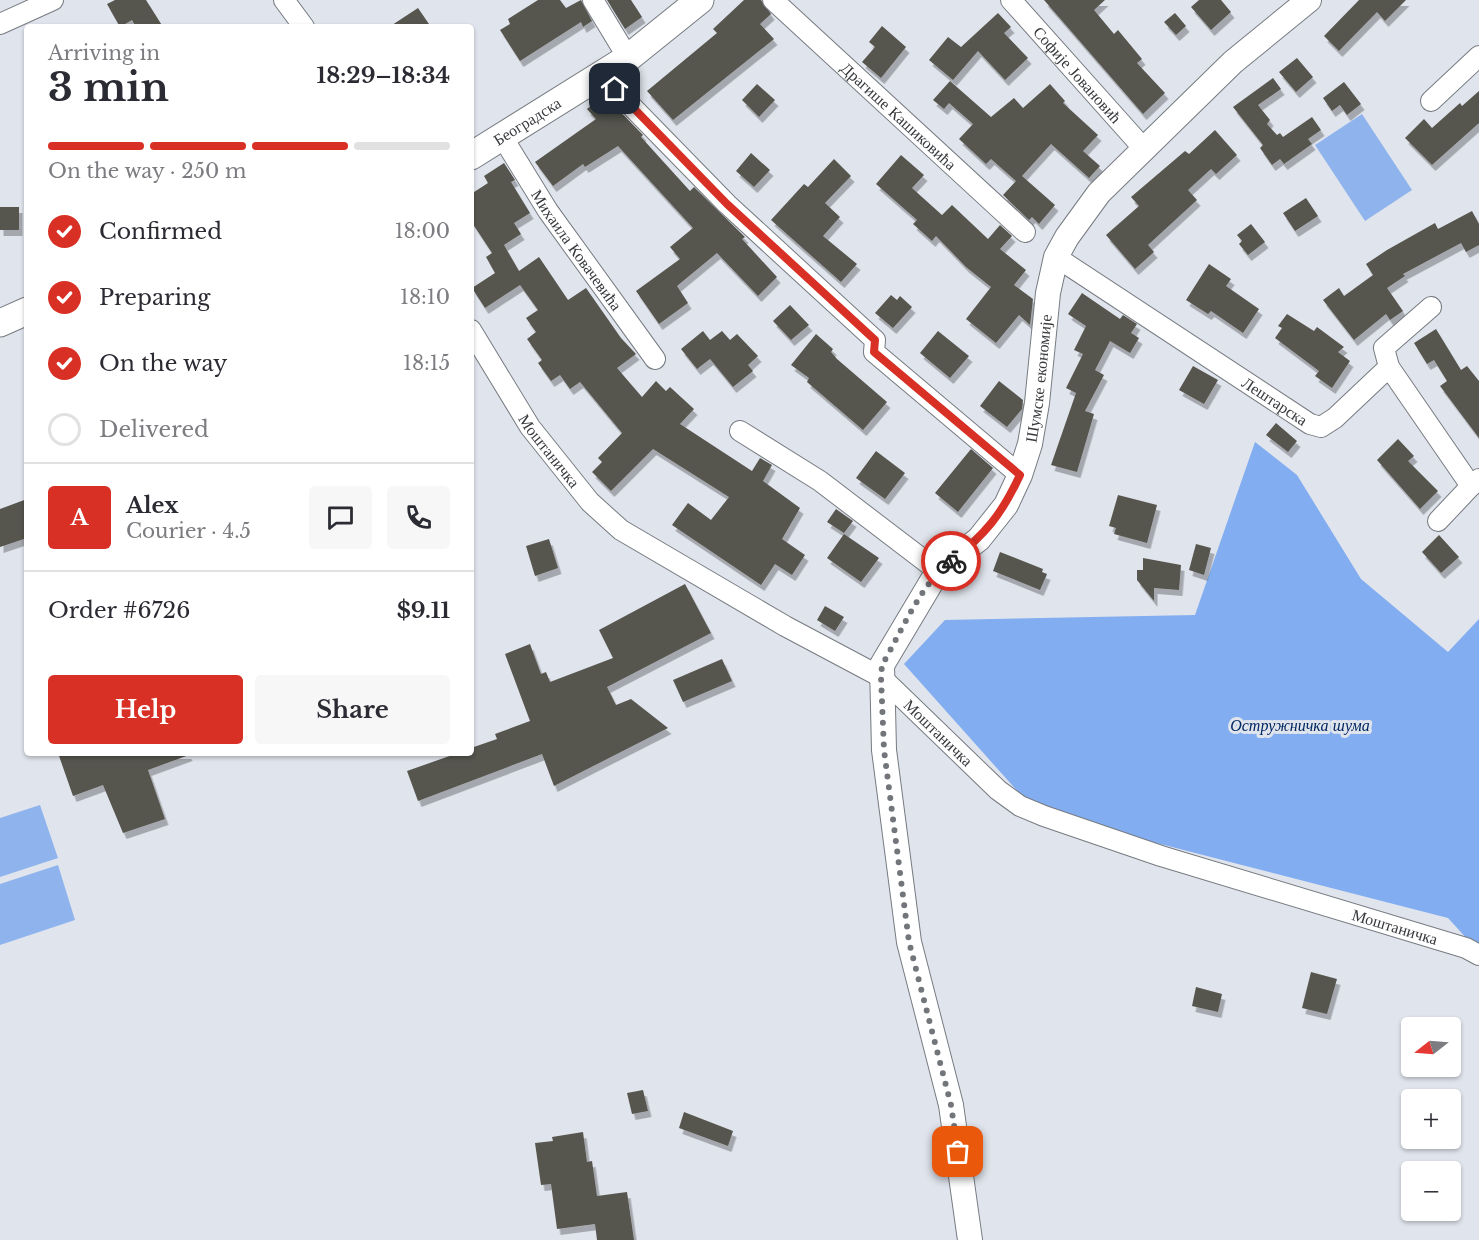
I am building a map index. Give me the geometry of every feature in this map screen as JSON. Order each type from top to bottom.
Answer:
[{"type":"main road","name":"Београдска","points":[[474,154],[628,58],[693,2]]},
{"type":"main road","points":[[0,323],[24,311]]},
{"type":"street","points":[[0,24],[53,0]]},
{"type":"street","points":[[284,0],[302,24]]},
{"type":"street","points":[[592,0],[628,58]]},
{"type":"street","name":"Драгише Кашиковића","points":[[773,0],[1025,232]]},
{"type":"street","name":"Софије Јовановић","points":[[1011,0],[1145,150]]},
{"type":"street","name":"Шумске економије","points":[[970,1240],[951,1105],[909,942],[884,750],[882,665],[938,571],[979,539],[1006,506],[1020,475],[1030,444],[1037,403],[1048,293],[1056,257],[1099,193],[1233,62],[1309,0]]},
{"type":"street","points":[[1431,101],[1479,56]]},
{"type":"street","points":[[601,75],[655,133],[727,204],[875,340],[874,352],[1020,475]]},
{"type":"street","name":"Михаила Ковачевића","points":[[503,138],[555,220],[655,359]]},
{"type":"street","name":"Лештарска","points":[[1056,257],[1310,424],[1321,427],[1335,418],[1389,367]]},
{"type":"street","points":[[1431,307],[1384,348],[1389,367],[1475,483],[1438,521]]},
{"type":"street","name":"Моштаничка","points":[[474,335],[530,427],[577,488],[621,530],[785,626],[881,677],[998,790],[1020,806],[1161,856],[1466,948],[1479,955]]},
{"type":"street","points":[[740,431],[820,481],[938,571]]},
{"type":"shaded area","points":[[1362,114],[1412,190],[1365,221],[1315,145]]},
{"type":"shaded area","points":[[40,805],[58,858],[0,877],[0,818]]},
{"type":"shaded area","points":[[58,865],[75,920],[0,945],[0,884]]},
{"type":"green space","name":"Остружничка шума","points":[[1255,442],[1297,475],[1361,579],[1448,652],[1479,619],[1479,952],[1448,918],[1036,812],[904,664],[945,620],[1195,615]]},
{"type":"building","points":[[115,0],[146,0],[161,24],[134,24],[132,20],[125,24],[118,24],[107,4]]},
{"type":"building","points":[[538,0],[560,0],[566,8],[581,0],[592,21],[583,27],[581,22],[520,61],[500,30],[510,24],[508,19]]},
{"type":"building","points":[[607,0],[631,0],[642,17],[625,29]]},
{"type":"building","points":[[744,0],[761,0],[771,14],[760,24],[774,39],[673,120],[647,91],[717,33],[713,29]]},
{"type":"building","points":[[1044,0],[1105,0],[1094,10],[1114,34],[1118,30],[1142,59],[1137,63],[1165,93],[1143,114]]},
{"type":"building","points":[[1199,0],[1221,0],[1231,12],[1211,30],[1191,7]]},
{"type":"building","points":[[1359,0],[1406,0],[1385,21],[1377,12],[1339,51],[1324,36]]},
{"type":"building","points":[[418,8],[429,24],[394,24]]},
{"type":"building","points":[[998,13],[1011,27],[1004,33],[1028,58],[1005,80],[978,51],[953,80],[929,60],[948,37],[961,47]]},
{"type":"building","points":[[1175,13],[1186,26],[1176,35],[1164,22]]},
{"type":"building","points":[[882,26],[906,47],[881,78],[862,62],[875,47],[869,42]]},
{"type":"building","points":[[1297,58],[1313,77],[1296,92],[1279,72]]},
{"type":"building","points":[[1273,78],[1281,89],[1258,105],[1270,120],[1267,124],[1277,135],[1280,133],[1283,137],[1312,117],[1321,130],[1308,139],[1312,144],[1284,164],[1280,159],[1272,165],[1260,148],[1263,145],[1233,107]]},
{"type":"building","points":[[950,81],[991,117],[1014,98],[1023,108],[1050,84],[1065,101],[1063,103],[1098,135],[1083,151],[1100,166],[1089,178],[1051,144],[1022,176],[1055,205],[1039,224],[1032,217],[1029,220],[1003,195],[1016,181],[991,159],[986,164],[959,139],[973,124],[949,103],[944,109],[933,100]]},
{"type":"building","points":[[1344,82],[1361,104],[1347,115],[1340,105],[1332,111],[1323,98]]},
{"type":"building","points":[[757,84],[775,100],[759,117],[742,100]]},
{"type":"building","points":[[1479,91],[1479,123],[1432,165],[1405,138],[1424,119],[1432,128],[1460,103],[1462,106]]},
{"type":"building","points":[[604,95],[643,135],[641,137],[690,191],[694,187],[745,237],[742,239],[777,277],[758,296],[717,253],[677,286],[688,303],[659,324],[636,291],[680,259],[670,247],[693,228],[618,146],[585,167],[583,164],[553,186],[535,162],[596,119],[587,109]]},
{"type":"building","points":[[1215,130],[1237,155],[1216,174],[1211,169],[1188,190],[1197,200],[1148,245],[1154,252],[1135,269],[1106,235],[1139,206],[1131,197],[1185,151],[1189,154]]},
{"type":"building","points":[[751,153],[770,170],[754,187],[736,171]]},
{"type":"building","points":[[901,155],[924,175],[912,188],[942,215],[952,205],[988,239],[1000,225],[1012,236],[1000,249],[1026,270],[1014,285],[1033,299],[1030,325],[1019,315],[996,343],[966,319],[991,287],[966,267],[936,236],[932,241],[913,224],[917,220],[876,184]]},
{"type":"building","points":[[834,159],[851,176],[825,203],[840,217],[823,236],[857,264],[841,282],[771,220],[804,184],[808,187]]},
{"type":"building","points":[[504,163],[515,180],[511,182],[530,213],[514,223],[521,234],[504,245],[519,271],[539,257],[568,300],[586,288],[621,338],[636,354],[617,368],[642,397],[656,381],[666,391],[670,387],[694,409],[680,424],[752,471],[760,458],[772,465],[763,481],[800,508],[782,539],[805,555],[792,575],[775,564],[761,585],[672,525],[688,503],[711,520],[729,497],[653,449],[611,491],[592,472],[602,462],[598,458],[622,433],[580,382],[570,389],[560,375],[551,381],[538,363],[542,360],[527,339],[536,332],[526,318],[538,310],[520,285],[485,308],[474,291],[474,287],[495,273],[486,257],[492,253],[474,226],[474,192],[488,183],[484,176]]},
{"type":"building","points":[[1306,198],[1318,216],[1295,231],[1283,213]]},
{"type":"building","points":[[0,207],[19,207],[19,230],[0,230]]},
{"type":"building","points":[[1472,211],[1479,224],[1479,245],[1466,252],[1461,243],[1403,274],[1405,276],[1387,288],[1403,311],[1390,320],[1386,314],[1354,340],[1323,300],[1339,288],[1344,296],[1373,275],[1366,264],[1387,250],[1435,223],[1438,229]]},
{"type":"building","points":[[1251,224],[1265,242],[1248,255],[1239,244],[1242,241],[1237,235]]},
{"type":"building","points":[[1209,264],[1231,279],[1226,286],[1259,309],[1243,333],[1211,311],[1208,314],[1186,300]]},
{"type":"building","points":[[1082,293],[1120,319],[1123,315],[1137,324],[1131,333],[1139,338],[1130,353],[1110,341],[1095,370],[1104,375],[1085,411],[1094,414],[1077,472],[1051,465],[1076,393],[1066,388],[1083,354],[1074,350],[1086,326],[1068,314]]},
{"type":"building","points":[[891,295],[897,300],[900,296],[912,307],[893,328],[875,313]]},
{"type":"building","points":[[790,305],[809,325],[791,340],[773,321]]},
{"type":"building","points":[[1287,314],[1314,331],[1317,327],[1344,347],[1338,352],[1350,361],[1332,388],[1315,376],[1319,371],[1275,338],[1282,328],[1278,326]]},
{"type":"building","points":[[1436,329],[1461,370],[1467,366],[1479,381],[1479,438],[1440,386],[1447,381],[1434,360],[1427,364],[1414,343]]},
{"type":"building","points":[[703,331],[710,340],[722,331],[730,340],[737,334],[758,356],[748,365],[753,371],[733,387],[710,359],[697,369],[681,349]]},
{"type":"building","points":[[938,331],[969,356],[950,378],[920,353]]},
{"type":"building","points":[[816,334],[833,349],[831,352],[837,359],[887,402],[863,430],[807,382],[809,378],[791,365]]},
{"type":"building","points":[[1193,366],[1218,380],[1204,404],[1179,390]]},
{"type":"building","points":[[999,381],[1023,400],[1022,409],[1007,427],[980,406]]},
{"type":"building","points":[[1276,423],[1297,441],[1288,452],[1266,435]]},
{"type":"building","points":[[1398,439],[1414,456],[1408,461],[1438,491],[1420,509],[1377,460]]},
{"type":"building","points":[[971,449],[993,468],[958,512],[935,493]]},
{"type":"building","points":[[876,451],[905,473],[885,499],[856,478]]},
{"type":"building","points":[[1118,495],[1157,505],[1147,543],[1114,534],[1116,528],[1109,526]]},
{"type":"building","points":[[24,500],[24,539],[0,547],[0,509]]},
{"type":"building","points":[[836,509],[853,521],[844,533],[827,522]]},
{"type":"building","points":[[844,534],[879,558],[861,582],[827,558]]},
{"type":"building","points":[[1439,535],[1459,557],[1441,573],[1422,552]]},
{"type":"building","points":[[549,539],[558,568],[535,576],[526,546]]},
{"type":"building","points":[[1196,544],[1211,548],[1204,575],[1189,570]]},
{"type":"building","points":[[1000,552],[1043,569],[1042,572],[1047,574],[1040,590],[993,571]]},
{"type":"building","points":[[1143,558],[1181,565],[1179,590],[1154,588],[1154,601],[1137,580],[1137,570],[1143,570]]},
{"type":"building","points":[[685,584],[711,633],[607,687],[616,705],[631,699],[668,728],[554,786],[542,754],[418,801],[407,771],[450,756],[474,756],[474,747],[497,739],[495,734],[530,721],[505,654],[530,644],[541,674],[546,672],[550,682],[613,658],[599,630]]},
{"type":"building","points":[[825,606],[844,617],[835,631],[817,620]]},
{"type":"building","points":[[722,659],[732,681],[683,702],[673,680]]},
{"type":"building","points":[[59,756],[186,756],[148,770],[165,819],[123,833],[103,785],[73,796]]},
{"type":"building","points":[[1311,972],[1337,979],[1327,1014],[1302,1008]]},
{"type":"building","points":[[1196,987],[1222,994],[1218,1012],[1192,1006]]},
{"type":"building","points":[[643,1090],[648,1111],[632,1114],[627,1093]]},
{"type":"building","points":[[684,1112],[733,1131],[728,1146],[679,1128]]},
{"type":"building","points":[[583,1132],[587,1162],[592,1161],[597,1196],[627,1192],[634,1240],[597,1240],[595,1224],[557,1229],[551,1184],[541,1185],[535,1143],[553,1141],[552,1137]]},
{"type":"way so far","points":[[951,561],[938,571],[917,604],[882,665],[881,677],[884,750],[894,841],[909,942],[951,1105],[958,1152]]},
{"type":"route","points":[[615,89],[655,133],[727,204],[875,340],[874,352],[1020,475],[1006,506],[979,539],[951,561]]}]
